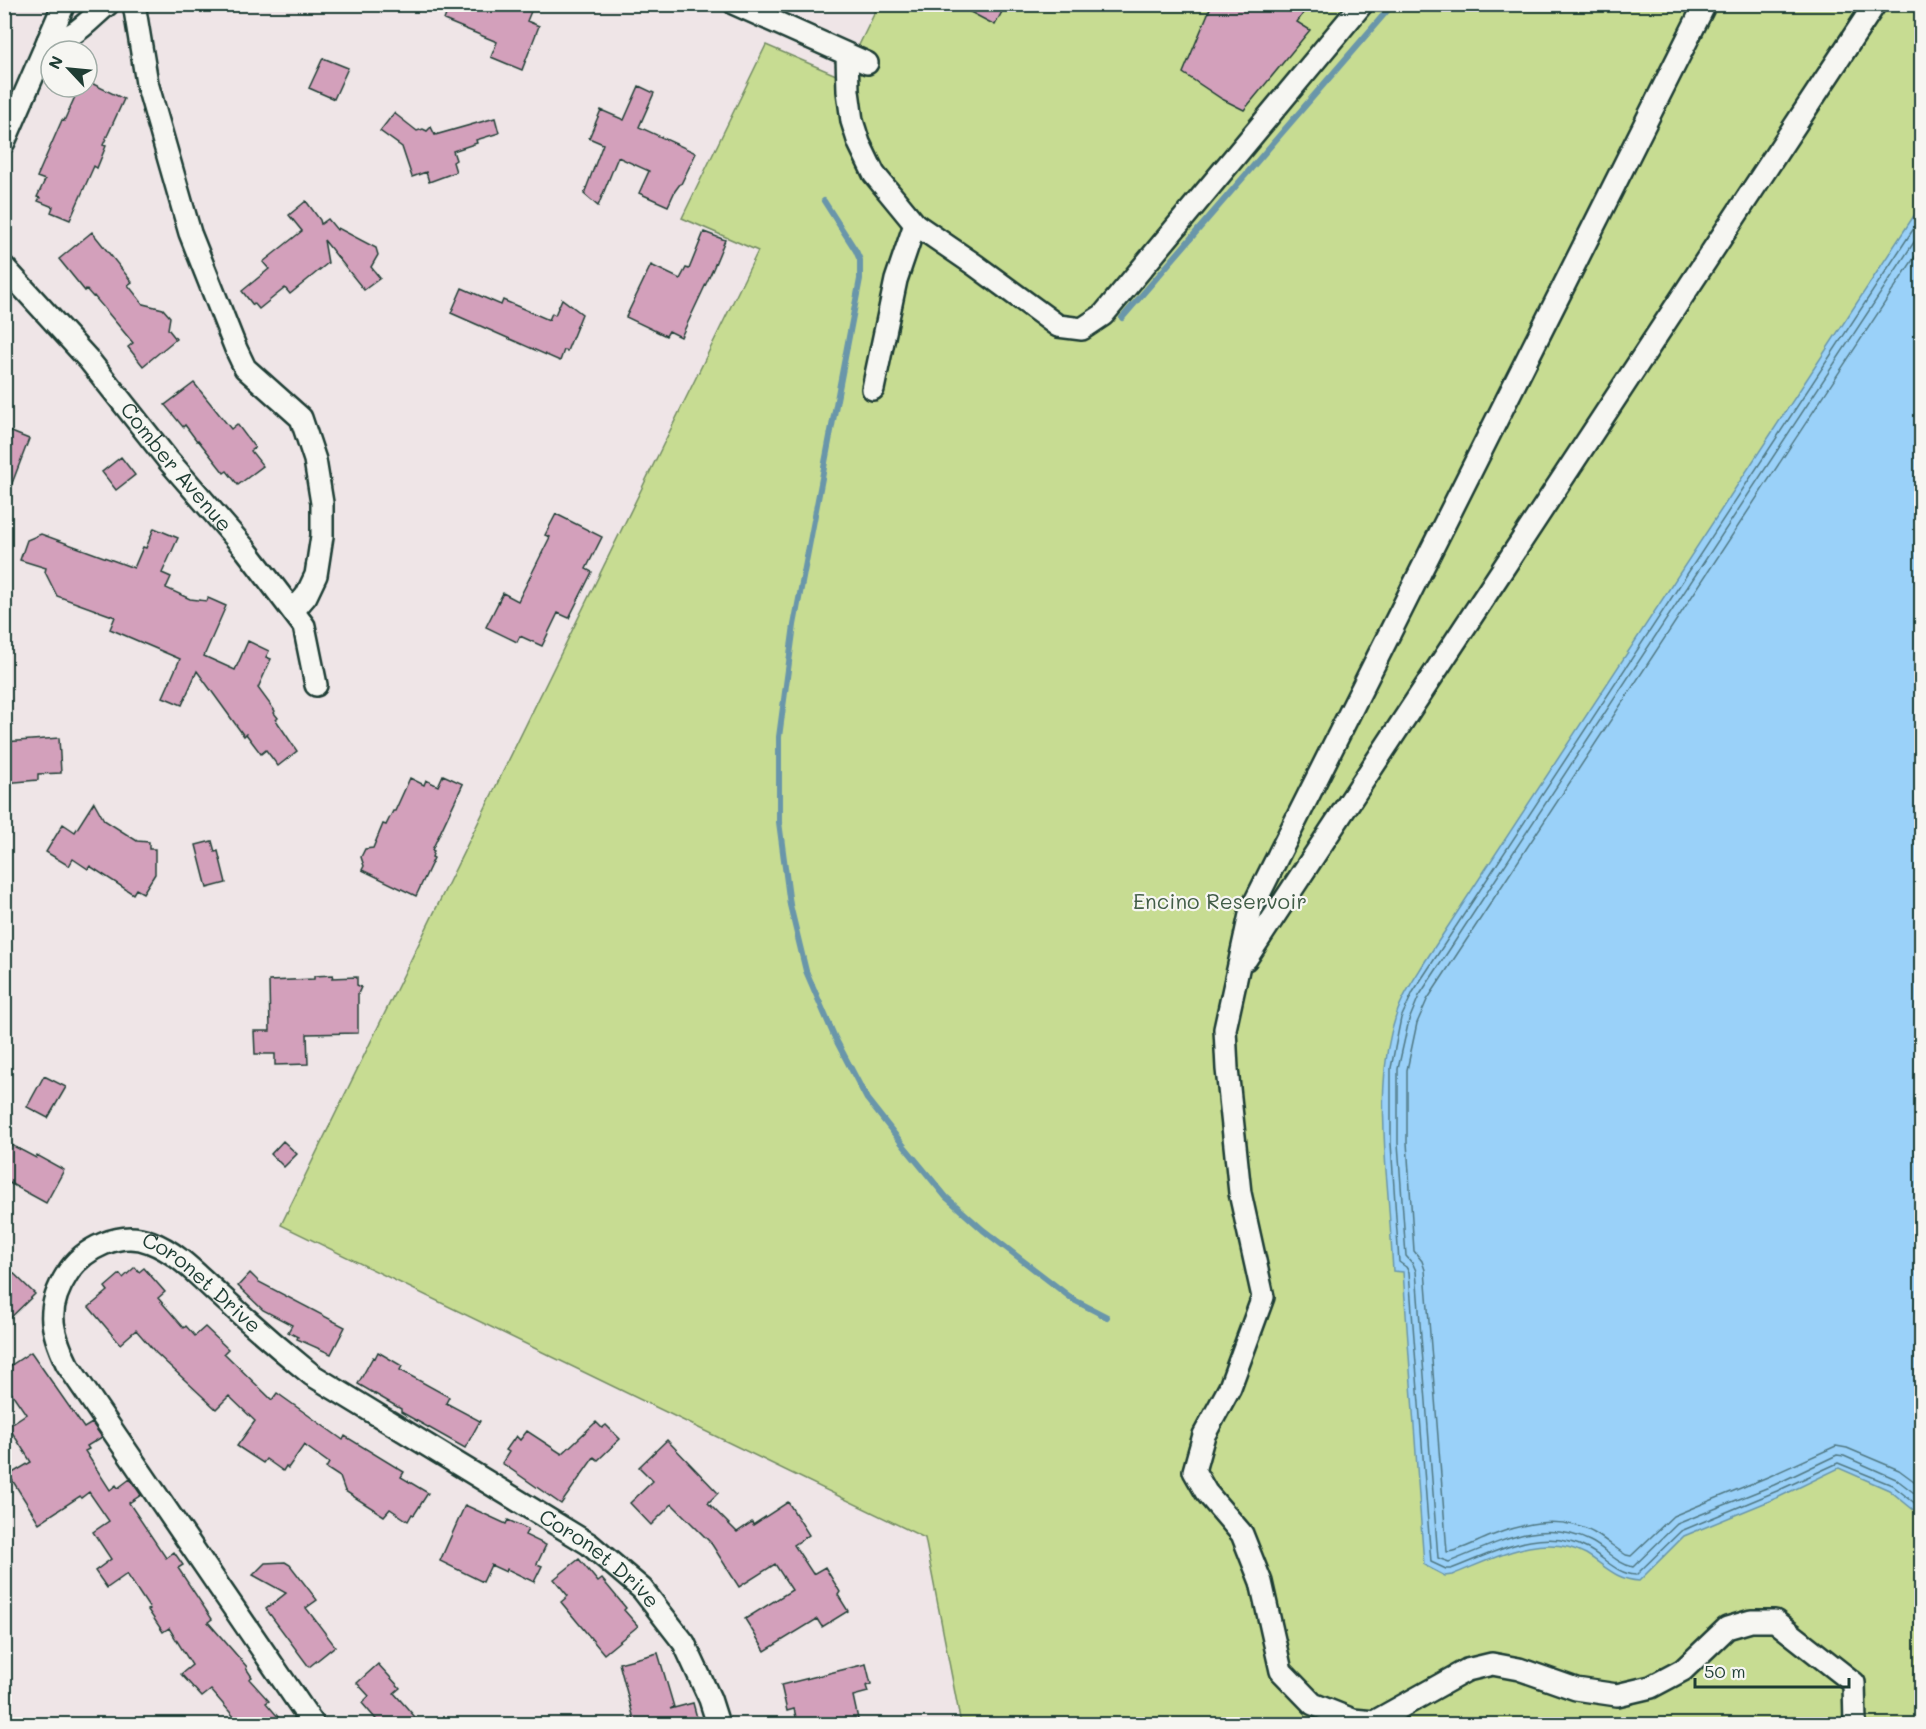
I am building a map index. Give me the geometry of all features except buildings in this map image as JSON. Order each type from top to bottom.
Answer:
[{"type":"street","points":[[49,39],[64,4]]},
{"type":"street","points":[[64,39],[74,34],[108,4]]},
{"type":"street","points":[[134,4],[147,83],[190,233],[236,349],[245,368],[301,418],[315,460],[322,502],[322,536],[315,575],[306,596],[292,611]]},
{"type":"street","points":[[735,4],[867,63]]},
{"type":"street","points":[[847,55],[852,121],[859,143],[874,174],[915,224],[1058,327],[1082,328],[1103,315],[1362,4]]},
{"type":"street","points":[[1705,4],[1251,910],[1225,1029],[1240,1193],[1263,1297],[1230,1387],[1204,1435],[1194,1471],[1206,1491],[1242,1534],[1261,1582],[1281,1671],[1313,1704],[1353,1720],[1374,1722],[1467,1670],[1492,1664],[1520,1669],[1576,1689],[1617,1695],[1651,1686],[1683,1670],[1727,1628],[1751,1621],[1775,1621],[1854,1683],[1855,1725]]},
{"type":"street","points":[[1237,972],[1875,4]]},
{"type":"street","points":[[4,142],[39,62]]},
{"type":"street","points":[[873,388],[896,280],[915,224]]},
{"type":"street","name":"Comber Avenue","points":[[4,267],[89,360],[168,460],[246,550],[304,626],[316,686]]},
{"type":"street","name":"Coronet Drive","points":[[313,1725],[67,1364],[58,1347],[51,1319],[56,1291],[69,1269],[94,1247],[117,1239],[148,1241],[176,1255],[280,1350],[312,1375],[589,1544],[642,1589],[684,1643],[710,1699],[718,1725]]},
{"type":"green space","name":"Encino Reservoir","points":[[879,4],[1921,5],[1921,1724],[961,1724],[925,1538],[281,1225],[758,251],[682,218],[766,45],[843,78]]},
{"type":"water","points":[[1921,205],[1921,1516],[1889,1490],[1839,1468],[1779,1497],[1684,1536],[1639,1581],[1617,1575],[1586,1554],[1569,1547],[1552,1545],[1518,1550],[1445,1576],[1424,1565],[1403,1272],[1393,1271],[1383,1112],[1387,1054],[1399,1009],[1409,987],[1426,960]]},
{"type":"waterway","points":[[1122,318],[1393,4]]},
{"type":"waterway","points":[[824,201],[856,251],[860,260],[860,279],[794,625],[779,737],[779,822],[790,905],[806,971],[835,1038],[867,1099],[946,1197],[983,1230],[1074,1300],[1107,1317]]}]
